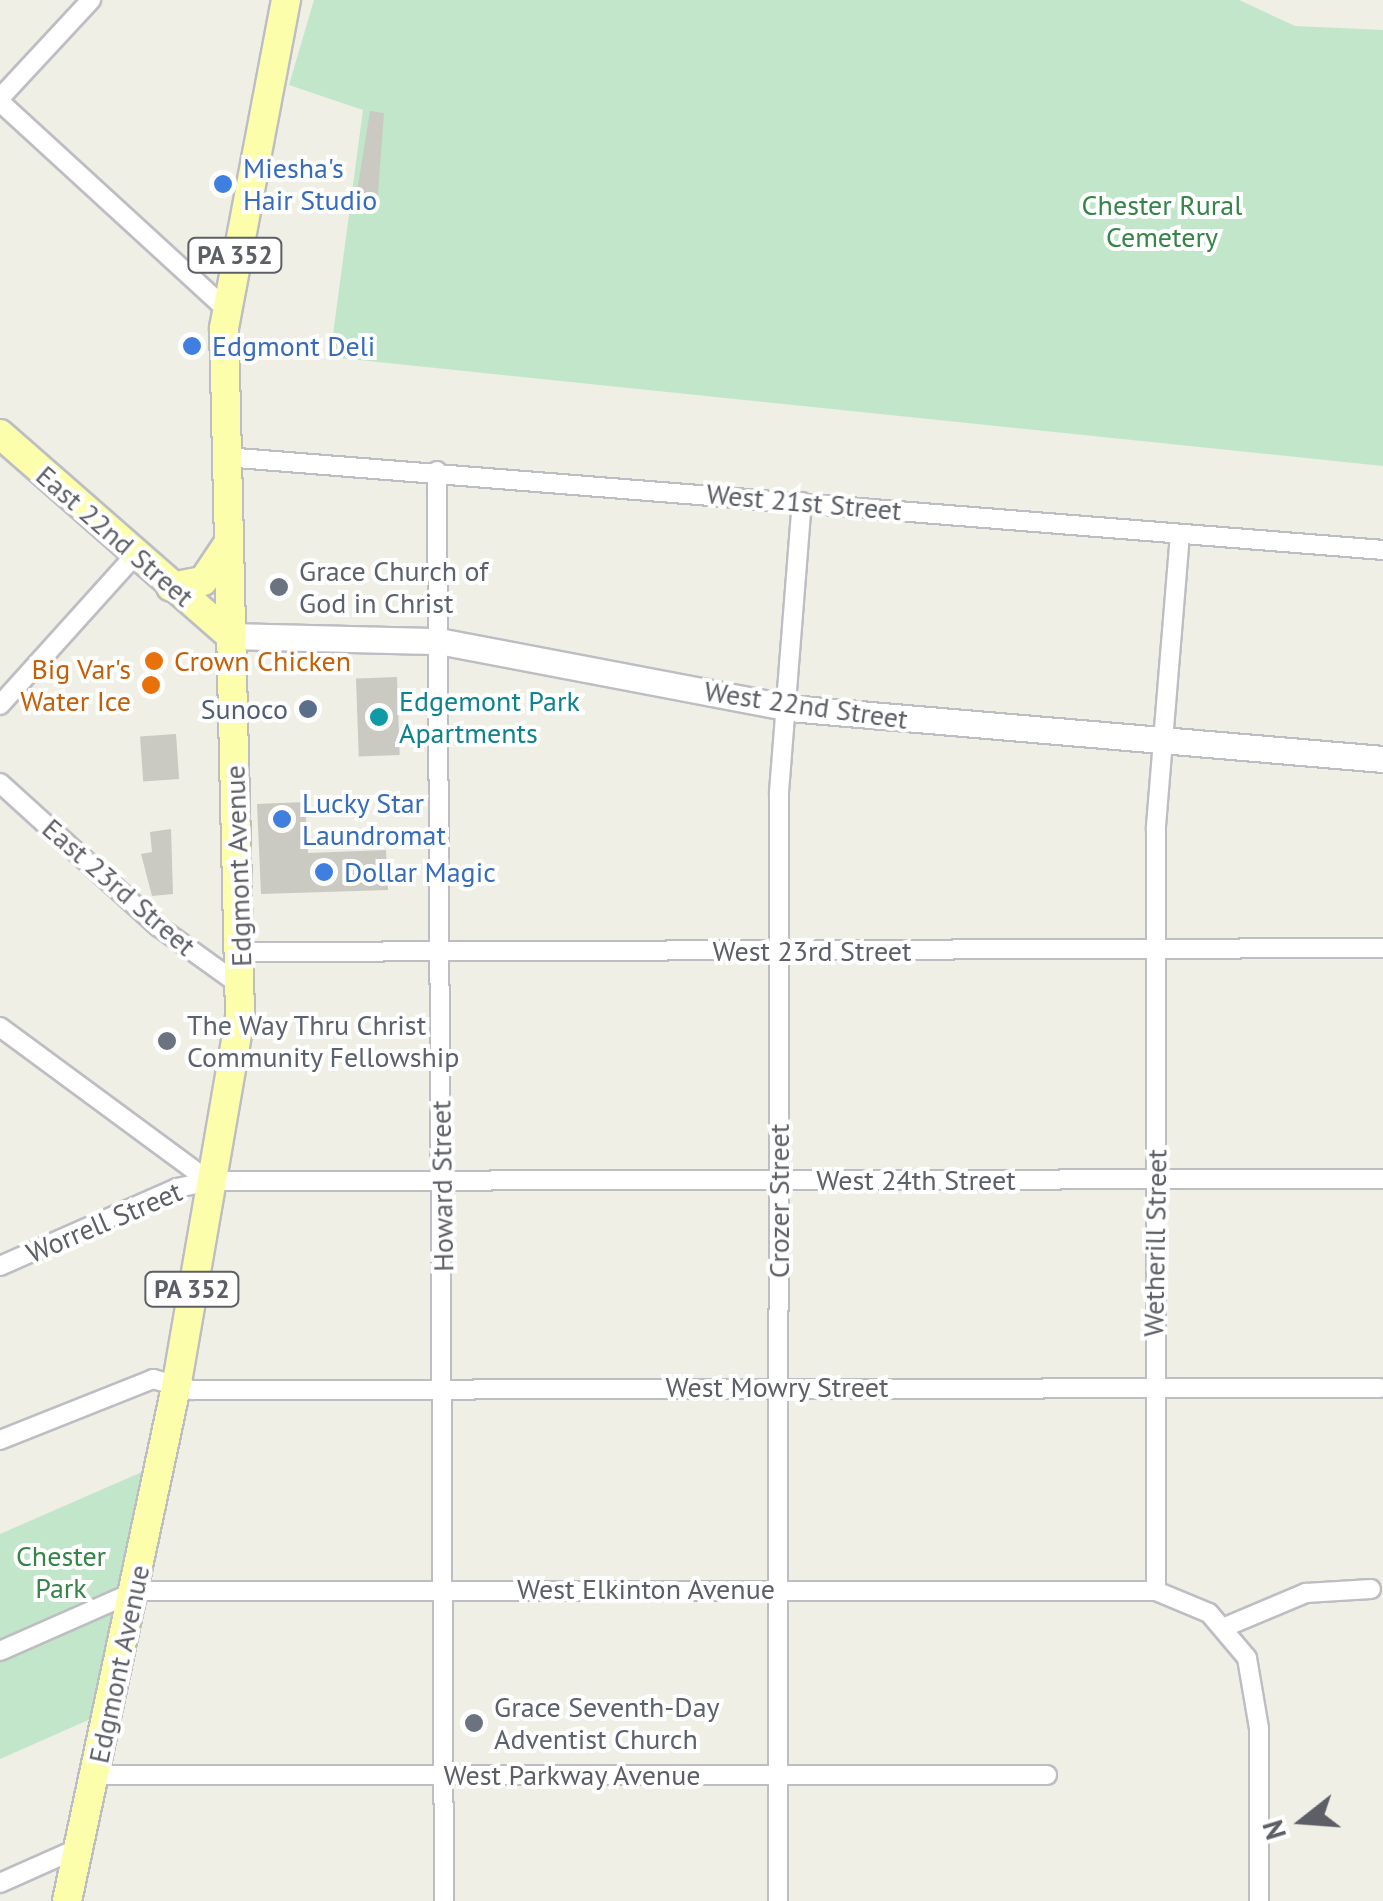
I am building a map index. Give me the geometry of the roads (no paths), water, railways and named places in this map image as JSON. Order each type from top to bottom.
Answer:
[{"type":"main road","name":"Edgmont Avenue","points":[[67,1901],[136,1591],[177,1382],[241,986],[225,457],[225,308],[285,1]]},
{"type":"main road","name":"East 22nd Street","points":[[0,434],[134,556],[231,636]]},
{"type":"main road","points":[[171,587],[203,581],[228,544]]},
{"type":"street","points":[[92,0],[0,100],[225,308]]},
{"type":"street","name":"West 21st Street","points":[[225,457],[437,471],[1383,550]]},
{"type":"street","name":"Howard Street","points":[[437,471],[444,1901]]},
{"type":"street","name":"Crozer Street","points":[[778,1901],[779,792],[802,502]]},
{"type":"street","name":"Wetherill Street","points":[[1156,1591],[1154,951],[1164,741],[1180,534]]},
{"type":"street","points":[[0,705],[134,556]]},
{"type":"street","name":"West 22nd Street","points":[[231,636],[439,640],[788,708],[1383,759]]},
{"type":"street","name":"East 23rd Street","points":[[0,783],[159,928],[241,986]]},
{"type":"street","name":"West 23rd Street","points":[[242,952],[1383,948]]},
{"type":"street","points":[[0,1026],[209,1181]]},
{"type":"street","name":"West 24th Street","points":[[209,1181],[1383,1179]]},
{"type":"street","name":"Worrell Street","points":[[0,1266],[176,1188],[209,1181]]},
{"type":"street","name":"West Mowry Street","points":[[0,1440],[152,1380],[177,1382],[192,1390],[780,1386],[1380,1388]]},
{"type":"street","points":[[1225,1627],[1306,1593],[1371,1589]]},
{"type":"street","points":[[0,1651],[136,1591]]},
{"type":"street","name":"West Elkinton Avenue","points":[[136,1591],[1156,1591]]},
{"type":"street","points":[[1156,1591],[1200,1608],[1225,1627],[1256,1687],[1258,1901]]},
{"type":"street","name":"West Parkway Avenue","points":[[96,1775],[1047,1776]]},
{"type":"street","points":[[0,1882],[80,1847]]},
{"type":"place","name":"Miesha's Hair Studio","points":[[223,184]]},
{"type":"place","name":"Edgmont Deli","points":[[192,346]]},
{"type":"place","name":"Grace Church of God in Christ","points":[[279,587]]},
{"type":"place","name":"Crown Chicken","points":[[154,661]]},
{"type":"place","name":"Big Var's Water Ice","points":[[151,685]]},
{"type":"place","name":"Sunoco","points":[[308,709]]},
{"type":"place","name":"Edgemont Park Apartments","points":[[379,717]]},
{"type":"place","name":"Lucky Star Laundromat","points":[[282,819]]},
{"type":"place","name":"Dollar Magic","points":[[324,872]]},
{"type":"place","name":"The Way Thru Christ Community Fellowship","points":[[167,1041]]},
{"type":"place","name":"Grace Seventh-Day Adventist Church","points":[[474,1723]]},
{"type":"park label","name":"Chester Rural Cemetery","points":[[1162,221]]},
{"type":"park label","name":"Chester Park","points":[[61,1572]]}]
